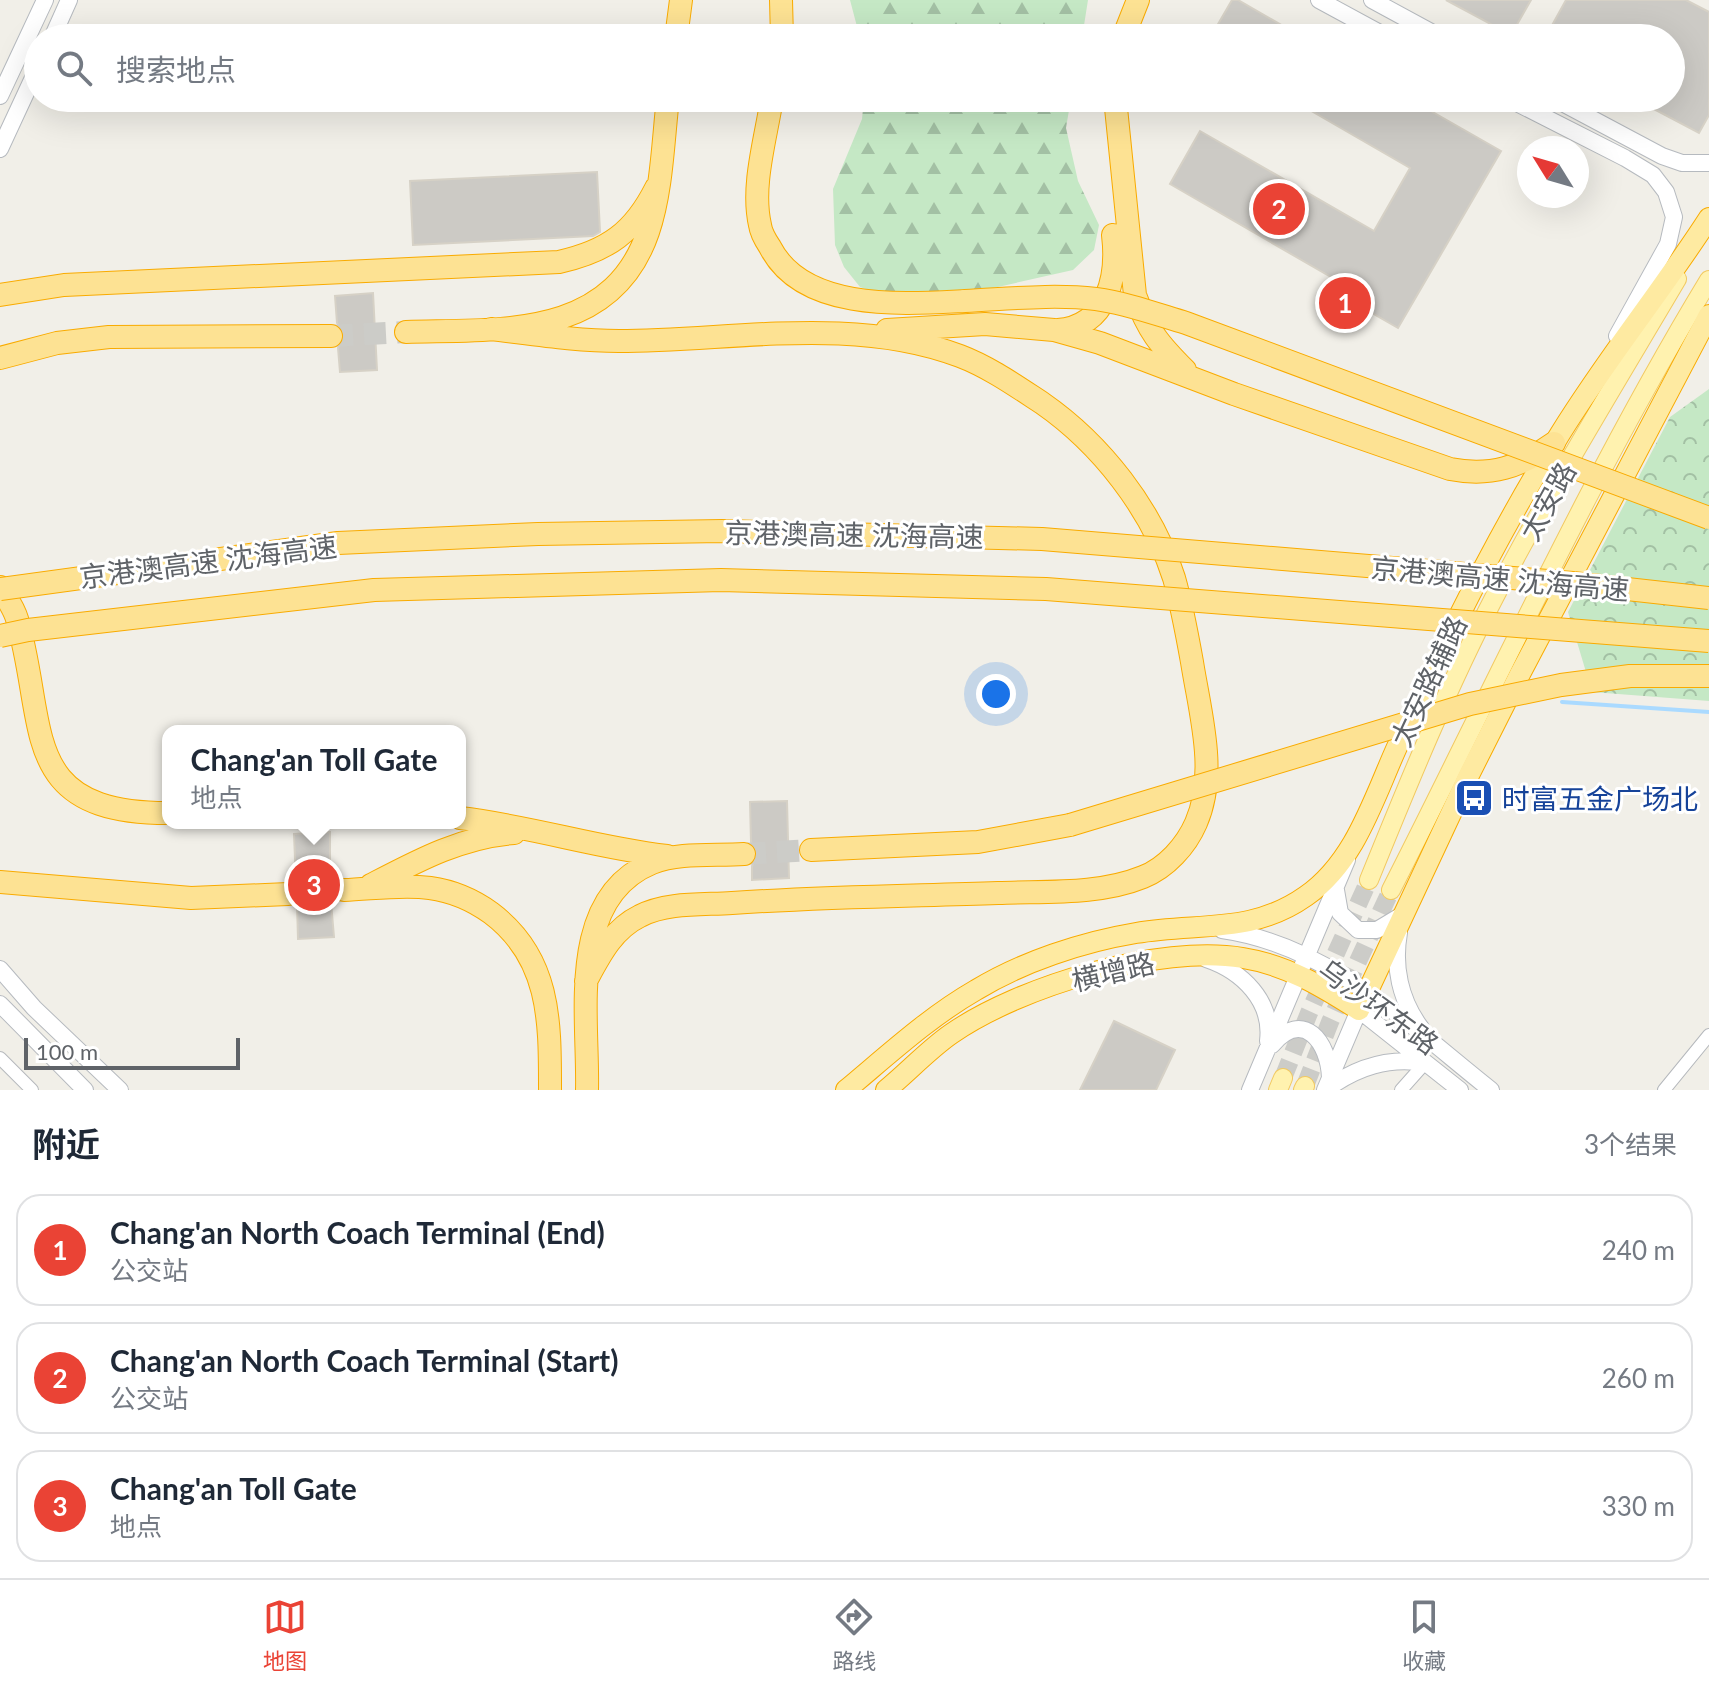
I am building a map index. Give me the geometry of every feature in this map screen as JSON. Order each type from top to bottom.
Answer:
[{"type":"highway","points":[[678,24],[681,0]]},
{"type":"highway","points":[[781,0],[782,24]]},
{"type":"highway","points":[[1114,24],[1122,0]]},
{"type":"highway","points":[[1129,24],[1138,0]]},
{"type":"highway","points":[[406,332],[531,325],[589,308],[612,291],[639,253],[649,229],[666,112]]},
{"type":"highway","points":[[770,112],[757,201],[760,228],[774,256],[796,278],[823,291],[855,300],[907,304],[1061,297],[1098,299],[1141,309],[1186,323],[1709,518]]},
{"type":"highway","points":[[491,329],[617,341],[847,333],[985,324],[1054,330],[1075,328],[1099,308],[1114,275],[1115,253],[1102,112]]},
{"type":"highway","points":[[1116,112],[1135,295],[1146,325],[1160,345],[1191,377]]},
{"type":"highway","points":[[0,295],[64,285],[559,262],[585,256],[625,233],[643,213],[656,188]]},
{"type":"highway","name":"太安路辅路","points":[[1355,841],[1473,588],[1554,443],[1709,219]]},
{"type":"highway","points":[[1364,1001],[1402,915],[1520,674],[1709,315]]},
{"type":"highway","points":[[1054,330],[1100,343],[1234,394],[1450,469],[1485,473],[1501,470],[1519,465],[1554,443]]},
{"type":"highway","points":[[586,981],[619,930],[643,914],[662,908],[760,901],[1081,890],[1145,877],[1165,864],[1185,843],[1196,822],[1204,798],[1205,747],[1186,627],[1161,545],[1125,486],[1079,432],[993,373],[961,357],[926,346],[847,333]]},
{"type":"highway","points":[[0,358],[57,343],[109,337],[331,336]]},
{"type":"highway","name":"京港澳高速 沈海高速","points":[[0,588],[338,543],[538,534],[722,531],[1042,539],[1558,582],[1709,598]]},
{"type":"highway","name":"京港澳高速 沈海高速","points":[[0,636],[44,628],[374,590],[721,580],[1046,589],[1709,641]]},
{"type":"highway","points":[[0,588],[17,616],[45,755],[63,782],[88,800],[134,813],[162,813]]},
{"type":"highway","points":[[811,850],[978,842],[1070,825],[1470,704],[1561,685],[1616,678],[1709,676]]},
{"type":"highway","points":[[466,819],[632,852],[672,857],[744,854]]},
{"type":"highway","points":[[534,831],[464,841],[354,890],[418,887],[456,894],[480,905],[507,925],[526,948],[540,977],[547,1011],[550,1066],[547,1090]]},
{"type":"highway","name":"横增路","points":[[846,1090],[937,1015],[977,989],[1031,964],[1086,945],[1135,933],[1241,924],[1294,904],[1325,881],[1355,841]]},
{"type":"highway","points":[[588,1085],[586,981],[594,932],[610,895],[629,876],[651,863],[672,857]]},
{"type":"highway","points":[[0,882],[191,898],[288,894]]},
{"type":"highway","name":"横增路","points":[[886,1090],[951,1035],[990,1012],[1043,988],[1136,963],[1216,955],[1245,958],[1299,974],[1364,1001]]},
{"type":"main road","points":[[34,24],[45,0]]},
{"type":"main road","points":[[58,24],[69,0]]},
{"type":"main road","points":[[1319,0],[1363,24]]},
{"type":"main road","points":[[1372,0],[1416,24]]},
{"type":"main road","points":[[0,96],[24,45]]},
{"type":"main road","points":[[0,149],[24,97]]},
{"type":"main road","points":[[1535,112],[1653,175],[1666,192],[1674,217],[1668,244],[1579,405]]},
{"type":"main road","points":[[1579,112],[1662,156],[1682,163],[1709,163]]},
{"type":"main road","name":"太安路","points":[[1369,880],[1432,726],[1495,596],[1554,487],[1709,219]]},
{"type":"main road","name":"太安路","points":[[1391,890],[1586,503],[1709,280]]},
{"type":"main road","name":"太安路辅路","points":[[1250,1090],[1355,841]]},
{"type":"main road","points":[[1337,884],[1340,913],[1358,930],[1377,930],[1402,915]]},
{"type":"main road","points":[[1402,915],[1396,948],[1398,976],[1404,1000],[1431,1042]]},
{"type":"main road","name":"乌沙环东路","points":[[1212,928],[1255,935],[1307,955],[1364,1001],[1425,1063],[1460,1090]]},
{"type":"main road","points":[[1198,956],[1222,964],[1257,993],[1270,1030],[1267,1051]]},
{"type":"main road","points":[[0,969],[34,1008],[120,1090]]},
{"type":"main road","points":[[1327,1086],[1364,1001]]},
{"type":"main road","name":"乌沙环东路","points":[[1364,1001],[1431,1042],[1491,1090]]},
{"type":"main road","points":[[0,1004],[85,1090]]},
{"type":"main road","points":[[1267,1051],[1284,1033],[1294,1030],[1311,1033],[1326,1052],[1327,1086]]},
{"type":"main road","points":[[1327,1086],[1368,1066],[1408,1060],[1425,1063]]},
{"type":"street","points":[[1664,1090],[1709,1035]]},
{"type":"street","points":[[0,1058],[32,1090]]},
{"type":"street","points":[[1401,1090],[1425,1063]]},
{"type":"green space","points":[[850,0],[1088,0],[1084,24],[856,24]]},
{"type":"green space","points":[[863,112],[1069,112],[1066,128],[1078,181],[1099,225],[1094,250],[1073,270],[971,293],[886,296],[860,287],[844,267],[835,245],[833,189]]},
{"type":"green space","points":[[1709,389],[1709,701],[1592,692],[1568,612],[1670,417]]},
{"type":"building","points":[[1232,0],[1238,0],[1280,24],[1218,24]]},
{"type":"building","points":[[1446,0],[1531,0],[1517,24],[1491,24]]},
{"type":"building","points":[[1566,0],[1686,0],[1709,12],[1709,115],[1699,133],[1659,112],[1685,112],[1685,24],[1553,24]]},
{"type":"building","points":[[1313,112],[1433,112],[1501,151],[1398,328],[1337,293],[1343,284],[1170,184],[1200,131],[1374,231],[1410,168]]},
{"type":"building","points":[[597,172],[600,232],[593,236],[413,245],[410,181]]},
{"type":"building","points":[[373,293],[377,370],[340,372],[338,348],[345,335],[337,323],[335,296]]},
{"type":"building","points":[[787,801],[789,878],[752,880],[752,866],[758,854],[751,842],[750,802]]},
{"type":"building","points":[[330,832],[334,937],[298,939],[297,904],[302,893],[296,883],[294,834]]},
{"type":"building","points":[[1114,1021],[1175,1050],[1156,1090],[1080,1090]]},
{"type":"waterway","points":[[1562,702],[1709,712]]},
{"type":"tunnel","points":[[331,336],[406,332]]},
{"type":"tunnel","points":[[744,854],[811,850]]},
{"type":"tunnel","points":[[1283,1078],[1369,880]]},
{"type":"tunnel","points":[[288,894],[344,890]]},
{"type":"tunnel","points":[[1305,1086],[1330,1022],[1391,890]]},
{"type":"place","name":"Chang'an North Coach Terminal (Start)","points":[[1279,209]]},
{"type":"place","name":"Chang'an North Coach Terminal (End)","points":[[1345,303]]},
{"type":"place","name":"时富五金广场北","points":[[1474,798]]},
{"type":"place","name":"Chang'an Toll Gate","points":[[314,885]]}]
